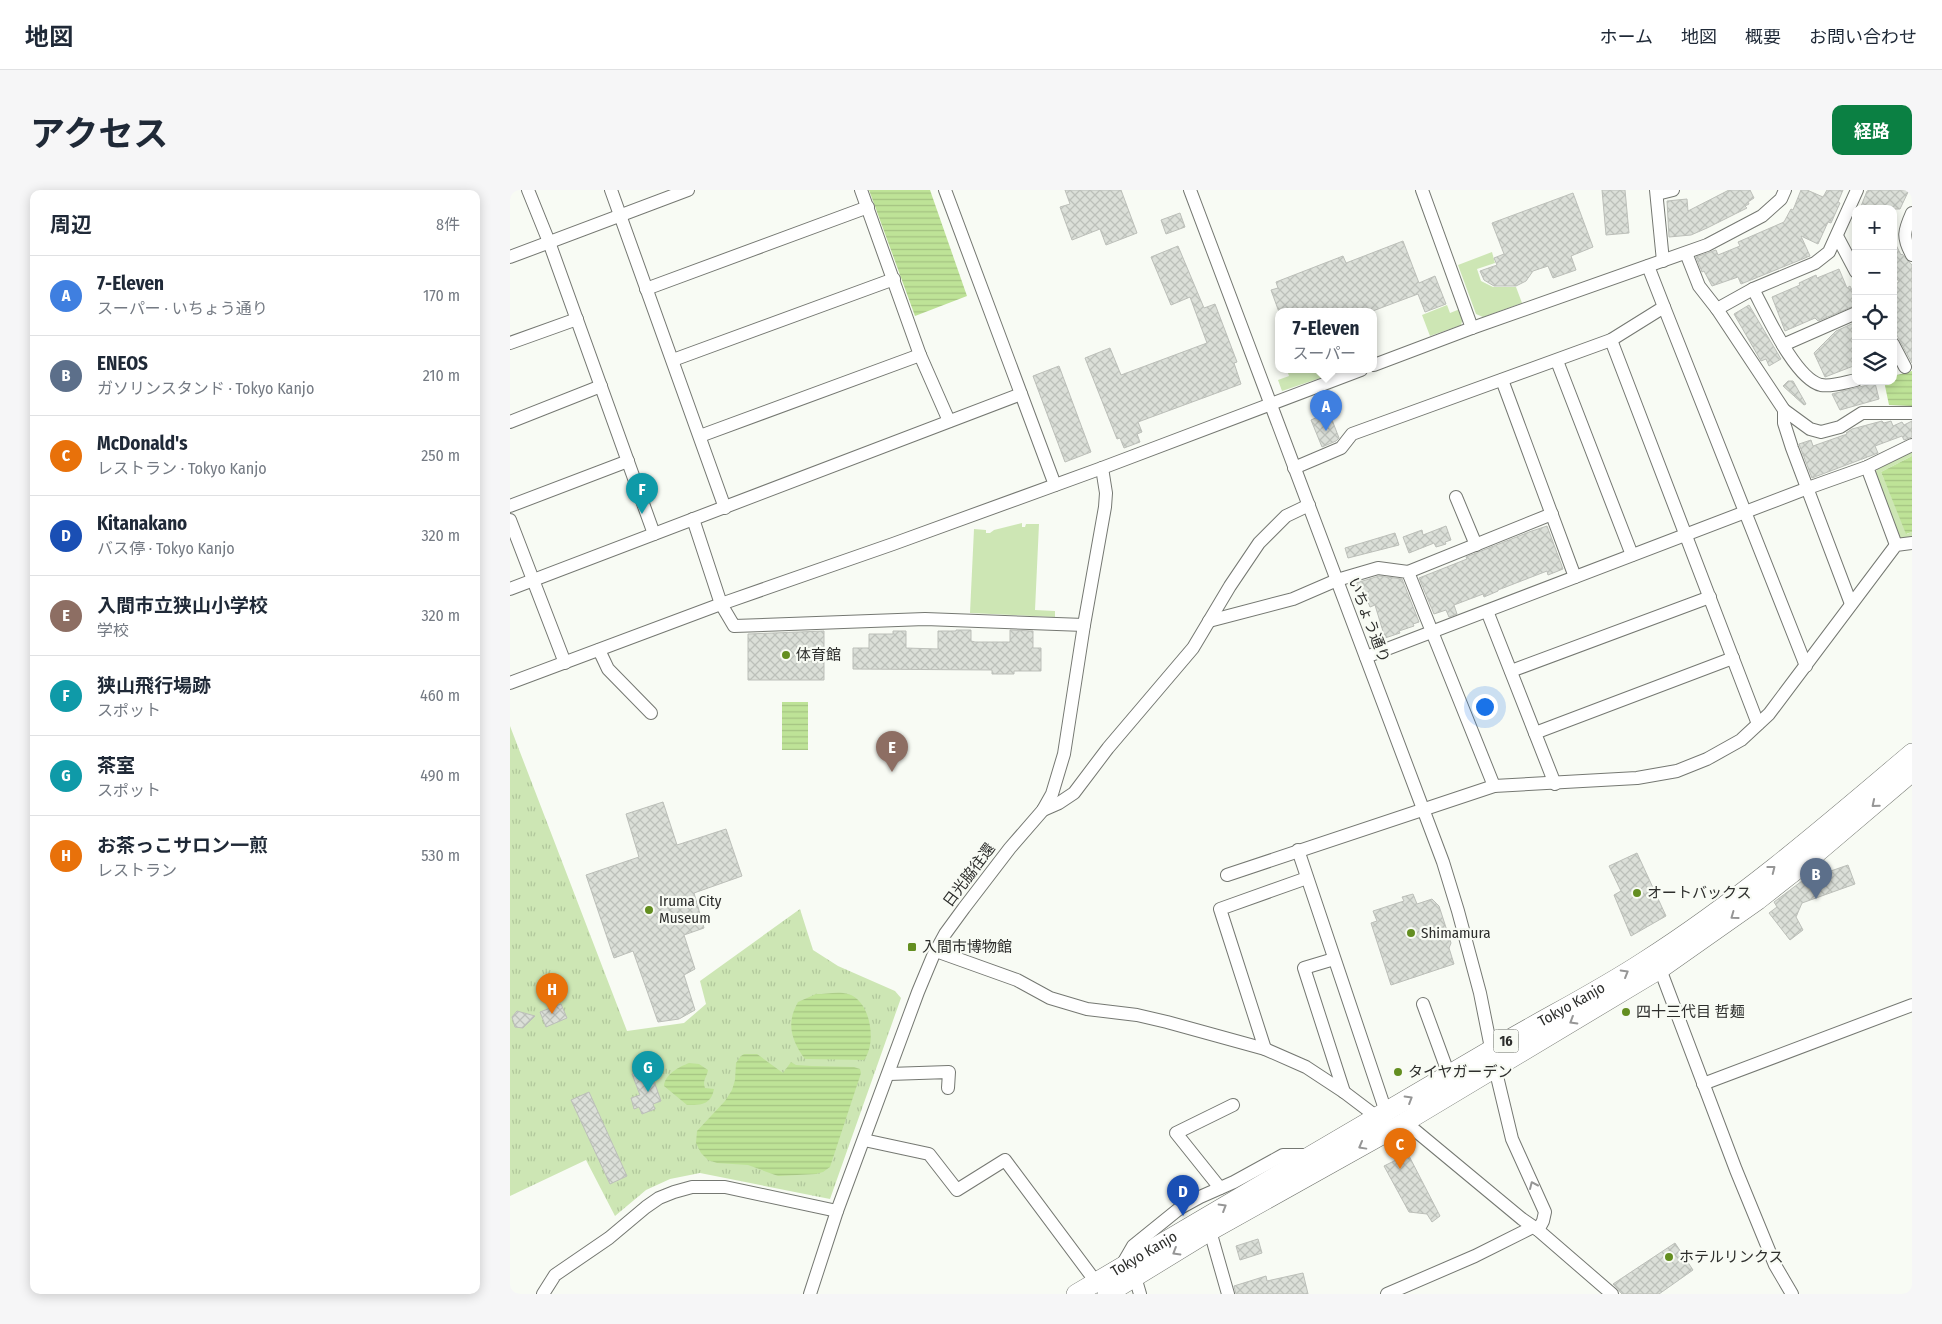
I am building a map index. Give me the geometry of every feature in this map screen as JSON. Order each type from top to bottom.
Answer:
[{"type":"highway","name":"Tokyo Kanjo","points":[[1076,1294],[1132,1279],[1210,1231],[1405,1122],[1493,1059],[1708,919],[1817,834],[1912,753]]},
{"type":"highway","name":"Tokyo Kanjo","points":[[1132,1279],[1312,1155],[1449,1075],[1493,1059],[1660,969],[1781,881],[1912,772]]},
{"type":"street","points":[[528,190],[549,242],[654,534]]},
{"type":"street","points":[[611,190],[725,508]]},
{"type":"street","points":[[510,257],[688,190]]},
{"type":"street","points":[[862,190],[920,355],[950,421]]},
{"type":"street","points":[[945,190],[1055,484]]},
{"type":"street","name":"いちょう通り","points":[[1190,190],[1423,809],[1461,920],[1480,993],[1512,1139],[1545,1212],[1543,1221],[1536,1229]]},
{"type":"street","points":[[1422,190],[1472,328]]},
{"type":"street","points":[[1663,261],[1657,192],[1673,190]]},
{"type":"street","points":[[1377,364],[1472,328],[1707,245],[1762,216],[1781,200],[1785,190]]},
{"type":"street","points":[[1718,309],[1753,289],[1815,263],[1829,252],[1858,190]]},
{"type":"street","points":[[646,289],[868,207]]},
{"type":"street","points":[[1912,212],[1904,237],[1912,255]]},
{"type":"street","points":[[1837,236],[1852,264]]},
{"type":"street","points":[[1686,253],[1699,286],[1718,309],[1784,410],[1810,430],[1821,432],[1840,427],[1862,412],[1912,413]]},
{"type":"street","points":[[1648,266],[1806,666]]},
{"type":"street","points":[[673,360],[894,279]]},
{"type":"street","points":[[1753,289],[1783,345],[1799,368],[1814,382],[1823,385],[1852,381]]},
{"type":"street","points":[[1294,468],[1341,448],[1352,434],[1611,340],[1664,307]]},
{"type":"street","points":[[1783,345],[1852,315]]},
{"type":"street","points":[[510,343],[577,319]]},
{"type":"street","points":[[1611,340],[1758,724]]},
{"type":"street","points":[[1897,353],[1903,367]]},
{"type":"street","points":[[700,436],[920,355]]},
{"type":"street","points":[[1557,361],[1632,556]]},
{"type":"street","points":[[510,683],[721,604],[1102,468],[1353,373]]},
{"type":"street","points":[[1502,380],[1575,577]]},
{"type":"street","points":[[510,422],[601,386]]},
{"type":"street","points":[[510,589],[1021,394]]},
{"type":"street","points":[[1784,410],[1784,424],[1851,604]]},
{"type":"street","points":[[1366,657],[1686,534],[1867,467],[1912,445]]},
{"type":"street","points":[[510,506],[628,461]]},
{"type":"street","points":[[1867,467],[1896,545]]},
{"type":"street","name":"日光脇往還","points":[[810,1294],[837,1211],[918,992],[936,951],[945,934],[970,900],[1010,848],[1043,810],[1052,794],[1064,754],[1084,624],[1105,507],[1106,493],[1102,468]]},
{"type":"street","points":[[1456,497],[1476,545]]},
{"type":"street","points":[[1043,810],[1059,803],[1074,793],[1108,748],[1193,648],[1230,586],[1259,543],[1286,516],[1308,505]]},
{"type":"street","points":[[1209,621],[1293,599],[1337,580],[1378,568],[1408,572],[1552,514]]},
{"type":"street","points":[[510,520],[565,663]]},
{"type":"street","points":[[693,520],[721,604],[734,626],[924,618],[1084,624]]},
{"type":"street","points":[[1227,875],[1494,786],[1637,778],[1677,771],[1707,759],[1741,740],[1769,714],[1896,545],[1912,543]]},
{"type":"street","points":[[1408,572],[1494,786]]},
{"type":"street","points":[[1511,672],[1710,598]]},
{"type":"street","points":[[1487,611],[1555,784]]},
{"type":"street","points":[[599,650],[608,669],[651,713]]},
{"type":"street","points":[[1535,733],[1733,658]]},
{"type":"street","points":[[1298,850],[1382,1114]]},
{"type":"street","points":[[1265,1049],[1220,909],[1307,878]]},
{"type":"street","points":[[936,951],[1017,980],[1050,998],[1087,1009],[1166,1022],[1265,1049],[1306,1067],[1382,1114]]},
{"type":"street","points":[[1334,959],[1304,968],[1344,1092]]},
{"type":"street","points":[[1660,969],[1703,1084],[1776,1265],[1792,1294]]},
{"type":"street","points":[[1424,1004],[1449,1075]]},
{"type":"street","points":[[1703,1084],[1912,1006]]},
{"type":"street","points":[[889,1074],[949,1072],[948,1088]]},
{"type":"street","points":[[1220,1188],[1176,1133],[1233,1105]]},
{"type":"street","points":[[1405,1122],[1612,1294]]},
{"type":"street","points":[[864,1140],[929,1154],[957,1190],[1005,1160],[1101,1288]]},
{"type":"street","points":[[1132,1279],[1133,1246],[1180,1208],[1234,1182],[1283,1155],[1312,1155]]},
{"type":"street","points":[[543,1294],[555,1275],[609,1238],[646,1207],[659,1198],[674,1192],[692,1187],[724,1187],[837,1211]]},
{"type":"street","points":[[1387,1294],[1536,1229]]},
{"type":"street","points":[[1210,1231],[1228,1294]]},
{"type":"green space","points":[[1492,252],[1495,263],[1477,269],[1481,281],[1493,287],[1516,287],[1522,303],[1483,317],[1476,314],[1458,265]]},
{"type":"green space","points":[[1447,305],[1450,313],[1460,309],[1463,318],[1461,325],[1430,336],[1422,315]]},
{"type":"green space","points":[[1288,373],[1335,373],[1282,391],[1278,380],[1289,376]]},
{"type":"green space","points":[[1912,451],[1912,456],[1881,472],[1907,534],[1912,532],[1912,540],[1903,540],[1899,538],[1875,473],[1878,468]]},
{"type":"green space","points":[[1022,523],[1022,527],[1025,527],[1026,524],[1039,524],[1035,610],[1055,611],[1055,617],[970,613],[974,529],[986,530],[986,533],[990,533],[994,530]]},
{"type":"green space","points":[[510,726],[627,1031],[684,1023],[706,1004],[700,981],[800,909],[813,950],[838,966],[895,991],[901,998],[830,1199],[700,1173],[670,1179],[646,1190],[615,1216],[586,1160],[510,1196]]},
{"type":"shaded area","points":[[869,190],[930,190],[967,296],[915,316]]},
{"type":"shaded area","points":[[1912,371],[1912,406],[1889,405],[1885,385],[1897,385],[1897,375]]},
{"type":"shaded area","points":[[1912,456],[1912,532],[1906,534],[1881,472]]},
{"type":"shaded area","points":[[782,702],[808,702],[808,750],[782,750]]},
{"type":"shaded area","points":[[844,993],[856,998],[862,1005],[867,1013],[871,1034],[868,1053],[864,1060],[805,1059],[793,1038],[792,1017],[798,1002],[816,994]]},
{"type":"shaded area","points":[[744,1054],[757,1054],[783,1073],[791,1062],[796,1065],[854,1067],[860,1069],[861,1073],[830,1167],[823,1172],[778,1176],[748,1165],[717,1163],[708,1160],[701,1153],[696,1143],[697,1131],[725,1101],[732,1090],[735,1080],[736,1063]]},
{"type":"shaded area","points":[[689,1063],[699,1064],[708,1070],[704,1085],[705,1088],[714,1089],[713,1094],[705,1103],[687,1105],[664,1086],[670,1075]]},
{"type":"building","points":[[1065,190],[1121,190],[1137,233],[1106,245],[1100,229],[1072,240],[1060,207],[1070,204]]},
{"type":"building","points":[[1602,190],[1625,190],[1629,233],[1606,235]]},
{"type":"building","points":[[1729,190],[1750,190],[1754,198],[1745,206],[1747,208],[1707,228],[1691,235],[1669,237],[1667,201],[1687,199],[1688,211]]},
{"type":"building","points":[[1801,190],[1807,190],[1823,197],[1827,190],[1843,190],[1838,202],[1840,203],[1831,223],[1828,222],[1818,244],[1801,236],[1810,256],[1741,284],[1738,277],[1712,286],[1704,271],[1702,272],[1696,257],[1716,250],[1718,255],[1740,246],[1738,242],[1784,222],[1791,209],[1793,210]]},
{"type":"building","points":[[1909,190],[1900,209],[1897,209],[1897,205],[1862,205],[1867,191]]},
{"type":"building","points":[[1573,193],[1593,247],[1571,256],[1576,270],[1553,278],[1548,266],[1533,271],[1526,281],[1516,286],[1494,286],[1484,280],[1480,271],[1497,265],[1494,258],[1504,254],[1492,223]]},
{"type":"building","points":[[1180,213],[1185,227],[1166,234],[1161,220]]},
{"type":"building","points":[[1403,241],[1419,283],[1435,276],[1446,304],[1425,312],[1418,294],[1377,309],[1278,308],[1271,290],[1278,288],[1276,282],[1343,256],[1346,263]]},
{"type":"building","points":[[1178,246],[1204,308],[1215,304],[1237,362],[1234,363],[1241,384],[1138,422],[1142,432],[1137,434],[1140,442],[1124,448],[1120,438],[1117,439],[1085,358],[1110,348],[1121,375],[1207,343],[1190,297],[1171,305],[1151,257]]},
{"type":"building","points":[[1897,247],[1901,255],[1912,265],[1912,363],[1897,335],[1897,283],[1899,282],[1897,278]]},
{"type":"building","points":[[1839,269],[1847,288],[1850,286],[1852,290],[1852,307],[1818,321],[1815,318],[1785,331],[1772,297],[1800,285],[1799,283],[1816,275],[1817,278]]},
{"type":"building","points":[[1749,305],[1781,359],[1769,366],[1766,359],[1761,361],[1734,314]]},
{"type":"building","points":[[1852,324],[1852,367],[1825,377],[1814,353],[1836,331]]},
{"type":"building","points":[[1059,366],[1091,452],[1065,462],[1033,376]]},
{"type":"building","points":[[1788,381],[1793,381],[1806,404],[1804,405],[1783,386]]},
{"type":"building","points":[[1867,385],[1876,385],[1879,399],[1840,410],[1832,394]]},
{"type":"building","points":[[1329,412],[1339,438],[1322,447],[1311,420]]},
{"type":"building","points":[[1882,421],[1884,423],[1891,421],[1893,426],[1902,422],[1904,425],[1912,421],[1912,437],[1904,440],[1902,436],[1875,446],[1878,453],[1812,478],[1799,444],[1811,440],[1813,446],[1847,434],[1852,429]]},
{"type":"building","points":[[1446,526],[1451,540],[1445,542],[1446,544],[1436,547],[1434,543],[1409,553],[1403,537],[1422,530],[1423,535]]},
{"type":"building","points":[[1547,526],[1563,569],[1548,575],[1547,571],[1484,597],[1483,594],[1454,605],[1457,614],[1449,617],[1446,610],[1434,614],[1419,578],[1467,559],[1466,557]]},
{"type":"building","points":[[1395,533],[1399,545],[1348,558],[1345,548]]},
{"type":"building","points":[[1379,576],[1402,579],[1419,622],[1413,624],[1414,626],[1399,631],[1400,633],[1385,638],[1375,605],[1370,607],[1368,602],[1366,603],[1356,583]]},
{"type":"building","points":[[971,630],[971,641],[975,642],[1010,642],[1010,630],[1033,631],[1033,648],[1041,648],[1041,671],[1014,671],[1014,674],[992,674],[992,670],[853,669],[853,648],[869,648],[869,634],[893,634],[893,631],[906,631],[906,648],[938,649],[938,631]]},
{"type":"building","name":"体育館","points":[[824,631],[824,680],[748,680],[748,634]]},
{"type":"building","name":"Iruma City Museum","points":[[663,802],[677,845],[726,829],[742,876],[694,893],[704,928],[684,935],[695,969],[684,975],[695,1010],[679,1019],[658,1022],[633,951],[614,958],[586,875],[639,857],[626,814]]},
{"type":"building","name":"オートバックス","points":[[1637,853],[1666,916],[1631,936],[1614,895],[1621,891],[1609,866]]},
{"type":"building","points":[[1848,865],[1855,884],[1802,903],[1796,917],[1803,930],[1790,940],[1769,913],[1777,907],[1774,902],[1802,881]]},
{"type":"building","name":"Shimamura","points":[[1413,894],[1417,904],[1432,899],[1439,906],[1451,943],[1449,948],[1454,964],[1391,985],[1371,923],[1377,921],[1373,911],[1404,901],[1402,897]]},
{"type":"building","points":[[561,1004],[567,1018],[546,1027],[540,1012]]},
{"type":"building","points":[[517,1011],[535,1016],[523,1028],[515,1027],[512,1017]]},
{"type":"building","points":[[642,1071],[647,1084],[654,1081],[661,1101],[653,1104],[655,1109],[642,1114],[639,1107],[634,1109],[631,1098],[640,1095],[632,1074]]},
{"type":"building","points":[[589,1092],[627,1176],[610,1184],[571,1100]]},
{"type":"building","points":[[1408,1154],[1440,1216],[1432,1222],[1427,1214],[1409,1212],[1384,1166]]},
{"type":"building","points":[[1258,1239],[1262,1253],[1240,1260],[1236,1246]]},
{"type":"building","name":"ホテルリンクス","points":[[1675,1243],[1693,1270],[1659,1294],[1622,1294],[1613,1284]]},
{"type":"building","points":[[1303,1273],[1308,1294],[1236,1294],[1234,1286],[1266,1276],[1267,1281]]},
{"type":"place","name":"7-Eleven","points":[[1326,431]]},
{"type":"place","name":"狭山飛行場跡","points":[[642,514]]},
{"type":"place","name":"体育館","points":[[786,655]]},
{"type":"place","name":"入間市立狭山小学校","points":[[892,772]]},
{"type":"place","name":"オートバックス","points":[[1637,893]]},
{"type":"place","name":"ENEOS","points":[[1816,899]]},
{"type":"place","name":"Iruma City Museum","points":[[649,910]]},
{"type":"place","name":"Shimamura","points":[[1411,933]]},
{"type":"place","name":"入間市博物館","points":[[912,947]]},
{"type":"place","name":"四十三代目 哲麺","points":[[1626,1012]]},
{"type":"place","name":"お茶っこサロン一煎","points":[[552,1014]]},
{"type":"place","name":"タイヤガーデン","points":[[1398,1072]]},
{"type":"place","name":"茶室","points":[[648,1092]]},
{"type":"place","name":"McDonald's","points":[[1400,1169]]},
{"type":"place","name":"Kitanakano","points":[[1183,1216]]},
{"type":"place","name":"ホテルリンクス","points":[[1669,1257]]}]
